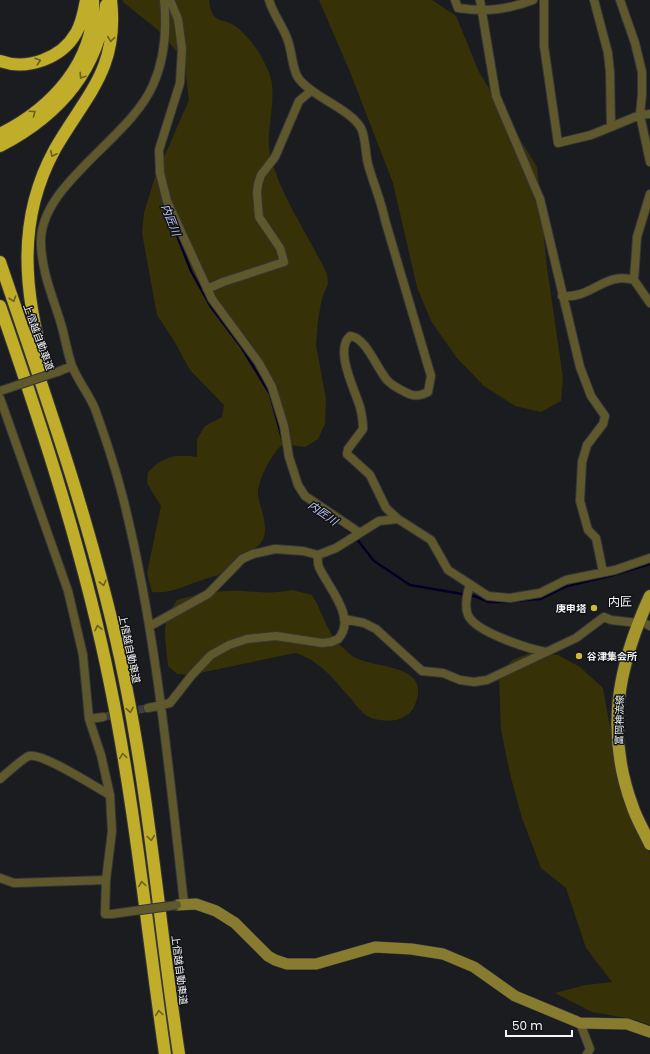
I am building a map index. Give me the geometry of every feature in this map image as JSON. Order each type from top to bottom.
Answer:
[{"type":"highway","points":[[0,61],[19,64],[32,63],[56,54],[68,45],[76,33],[86,0]]},
{"type":"highway","points":[[0,134],[39,109],[54,96],[70,78],[85,52],[90,35],[93,0]]},
{"type":"highway","points":[[0,146],[30,129],[47,115],[76,86],[86,70],[101,37],[106,0]]},
{"type":"highway","points":[[97,560],[86,512],[38,342],[28,278],[27,239],[34,201],[47,167],[55,150],[93,91],[105,67],[111,40],[111,0]]},
{"type":"highway","name":"上信越自動車道","points":[[0,262],[60,435],[97,560],[125,681],[138,749],[179,1052]]},
{"type":"highway","points":[[0,307],[45,439],[65,504],[95,616],[122,747],[165,1053]]},
{"type":"main road","name":"富岡神流線","points":[[650,596],[639,621],[621,678],[617,738],[632,806],[650,844]]},
{"type":"street","points":[[164,0],[166,31],[162,58],[153,86],[140,107],[122,129],[66,186],[53,202],[42,230],[41,243],[46,281],[61,323],[72,366],[94,406],[126,509],[150,626],[161,706],[181,904]]},
{"type":"street","points":[[170,0],[178,19],[181,34],[182,65],[176,100],[161,144],[160,173],[167,201],[207,289],[226,319],[259,363],[272,387],[284,426],[289,457],[298,485],[305,496],[360,533]]},
{"type":"street","points":[[268,0],[273,14],[288,39],[297,78],[311,91],[325,99],[356,122],[362,130],[368,164],[381,201],[387,228],[431,376],[428,392],[420,396],[410,395],[387,381],[361,341],[355,336],[350,336],[344,344],[345,360],[360,407],[363,429],[348,449],[347,454],[370,475],[386,508],[398,520],[431,540],[448,570],[488,596],[510,598],[540,593],[566,580],[603,572],[650,558]]},
{"type":"street","points":[[455,0],[458,8],[483,12],[513,8],[533,0]]},
{"type":"street","points":[[480,0],[496,96],[540,199],[580,367],[591,396],[605,416],[603,424],[587,445],[582,462],[580,501],[588,530],[596,538],[603,572]]},
{"type":"street","points":[[544,0],[544,46],[558,143],[591,135],[640,115],[650,114]]},
{"type":"street","points":[[594,0],[608,53],[610,72],[611,127]]},
{"type":"street","points":[[620,0],[635,43],[642,72],[640,115],[650,162]]},
{"type":"street","points":[[207,289],[223,282],[284,262],[280,248],[259,217],[257,193],[258,184],[261,175],[275,156],[299,101],[311,91]]},
{"type":"street","points":[[634,280],[637,237],[650,194]]},
{"type":"street","points":[[562,296],[582,295],[605,282],[617,277],[624,277],[634,280],[650,303]]},
{"type":"street","points":[[0,391],[72,366]]},
{"type":"street","points":[[0,398],[68,592],[83,655],[89,719],[101,755],[110,795],[112,831],[106,880],[105,914],[181,904],[196,904],[235,923],[268,956],[275,960],[293,964],[316,964],[375,948],[411,949],[443,954],[474,967],[515,996],[580,1023],[627,1024],[650,1032]]},
{"type":"street","points":[[150,626],[208,594],[242,559],[253,554],[275,549],[303,551],[318,555],[336,548],[379,521],[398,520]]},
{"type":"street","points":[[148,708],[161,706],[170,702],[211,655],[229,645],[248,639],[276,636],[330,642],[341,637],[345,628],[341,604],[318,566],[318,555]]},
{"type":"street","points":[[470,584],[466,605],[467,615],[475,623],[490,633],[532,650],[546,652]]},
{"type":"street","points":[[344,619],[364,623],[376,629],[422,671],[443,673],[460,680],[474,682],[488,680],[576,638],[604,617],[612,620],[639,621],[650,626]]},
{"type":"street","points":[[89,719],[103,717]]},
{"type":"street","points":[[0,779],[29,756],[38,757],[52,762],[110,795]]},
{"type":"street","points":[[0,878],[14,883],[106,880]]},
{"type":"street","points":[[580,1023],[590,1048],[587,1054]]},
{"type":"shaded area","points":[[123,0],[209,0],[211,9],[216,18],[234,25],[255,47],[267,68],[271,79],[272,101],[269,147],[271,158],[289,203],[327,274],[328,284],[322,298],[316,345],[326,399],[325,424],[318,439],[305,447],[283,444],[270,460],[258,489],[265,527],[264,537],[244,562],[227,572],[166,592],[152,592],[147,573],[161,506],[147,483],[148,472],[159,462],[170,457],[197,457],[197,439],[205,426],[222,417],[224,405],[190,370],[173,339],[157,315],[142,233],[144,213],[154,180],[189,100],[184,60],[158,30],[123,2]]},
{"type":"shaded area","points":[[319,0],[432,0],[456,16],[479,72],[537,167],[547,267],[563,378],[561,401],[541,412],[515,406],[484,386],[456,357],[431,321],[417,287],[393,183],[350,72]]},
{"type":"shaded area","points":[[292,590],[312,595],[333,636],[337,642],[352,656],[364,661],[401,671],[411,676],[417,683],[418,694],[413,709],[410,713],[396,720],[377,720],[370,718],[326,672],[312,660],[295,653],[190,675],[177,674],[168,666],[165,632],[171,609],[177,600],[217,592],[272,592]]},
{"type":"shaded area","points":[[530,653],[558,655],[580,667],[603,688],[609,722],[628,791],[641,836],[650,853],[650,1025],[632,1019],[592,1012],[555,993],[585,985],[612,982],[586,948],[566,888],[541,868],[522,818],[511,778],[501,730],[499,675],[512,660]]},
{"type":"waterway","name":"内匠川","points":[[171,220],[191,271],[211,307],[242,348],[270,394],[283,442]]},
{"type":"waterway","name":"内匠川","points":[[331,518],[352,533],[374,561],[410,585],[474,596],[489,602],[508,602]]},
{"type":"waterway","name":"内匠川","points":[[513,601],[540,599],[567,586],[610,576],[650,564]]},
{"type":"tunnel","points":[[103,717],[148,708]]},
{"type":"place","name":"庚申塔","points":[[594,608]]},
{"type":"place","name":"谷津集会所","points":[[579,656]]},
{"type":"district","name":"内匠","points":[[620,602]]}]
